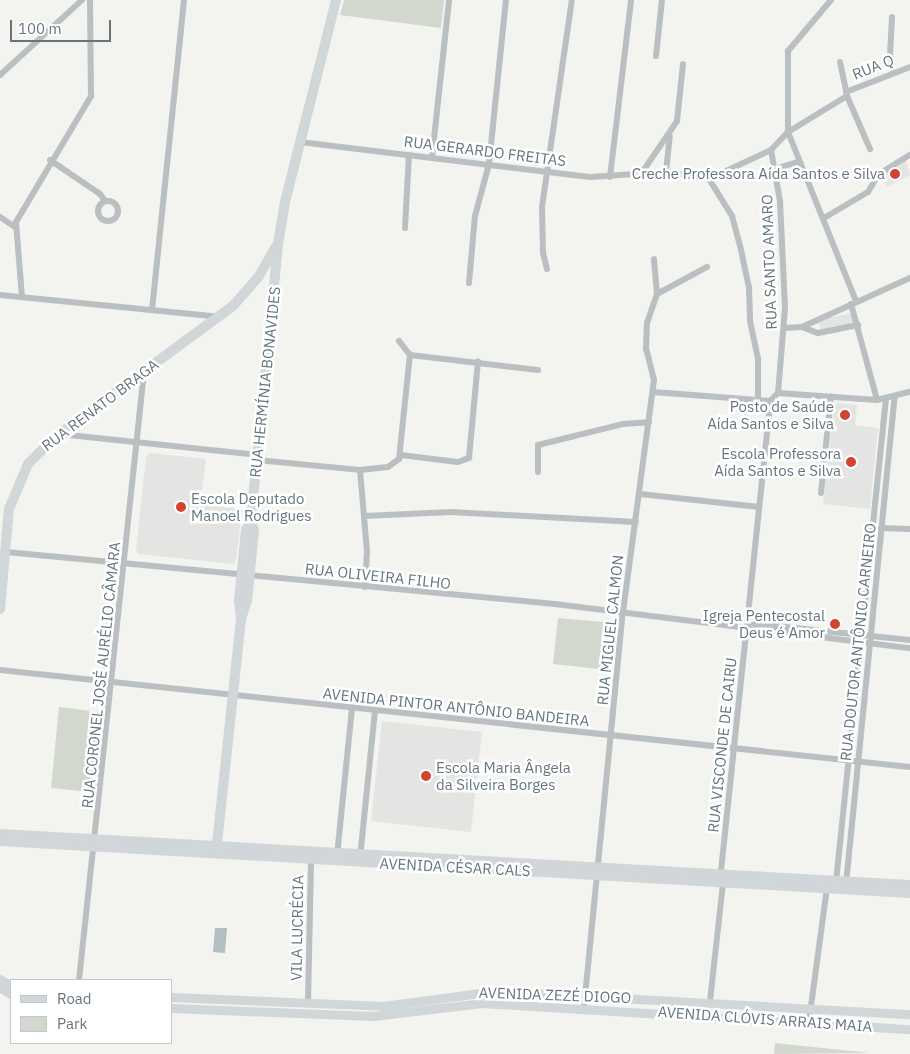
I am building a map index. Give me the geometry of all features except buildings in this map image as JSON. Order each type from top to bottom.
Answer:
[{"type":"main road","points":[[278,244],[300,142],[336,0]]},
{"type":"main road","name":"RUA RENATO BRAGA","points":[[0,609],[4,547],[9,509],[21,476],[40,450],[59,434],[220,317],[246,293],[278,244]]},
{"type":"main road","name":"RUA HERMÍNIA BONAVIDES","points":[[216,851],[246,575],[254,531],[251,520],[278,244]]},
{"type":"main road","name":"AVENIDA CÉSAR CALS","points":[[0,834],[95,843],[216,851],[838,886],[910,894]]},
{"type":"main road","name":"AVENIDA CÉSAR CALS","points":[[0,841],[95,843]]},
{"type":"main road","name":"AVENIDA CÉSAR CALS","points":[[838,886],[910,885]]},
{"type":"main road","name":"AVENIDA ZEZÉ DIOGO","points":[[172,998],[383,1006],[487,991],[585,994],[811,1006],[910,1014]]},
{"type":"main road","name":"AVENIDA CLÓVIS ARRAIS MAIA","points":[[172,1008],[374,1016],[476,1003],[584,1007],[809,1020],[910,1029]]},
{"type":"street","points":[[0,74],[82,0]]},
{"type":"street","points":[[22,297],[15,227],[22,207],[91,96],[90,0]]},
{"type":"street","points":[[152,310],[184,0]]},
{"type":"street","points":[[432,157],[449,0]]},
{"type":"street","points":[[469,283],[475,216],[490,164],[506,0]]},
{"type":"street","points":[[547,269],[542,242],[546,170],[572,0]]},
{"type":"street","points":[[610,177],[631,0]]},
{"type":"street","points":[[656,56],[662,0]]},
{"type":"street","points":[[831,0],[788,51],[788,132],[798,162],[824,218],[853,303],[877,400]]},
{"type":"street","points":[[892,17],[890,54],[893,71]]},
{"type":"street","points":[[840,62],[847,94],[870,148]]},
{"type":"street","points":[[641,174],[670,133],[679,116],[683,64]]},
{"type":"street","name":"RUA Q","points":[[771,150],[788,132],[847,94],[893,71],[910,67]]},
{"type":"street","points":[[666,172],[670,133]]},
{"type":"street","name":"RUA GERARDO FREITAS","points":[[300,142],[610,177],[666,172],[709,179]]},
{"type":"street","points":[[758,401],[756,371],[759,364],[750,321],[749,290],[741,250],[732,216],[709,179],[771,150]]},
{"type":"street","name":"RUA SANTO AMARO","points":[[771,150],[780,200],[784,328],[778,393]]},
{"type":"street","points":[[405,228],[409,155]]},
{"type":"street","points":[[824,218],[868,192],[880,174],[910,155]]},
{"type":"street","points":[[50,160],[100,194],[105,201]]},
{"type":"street","points":[[775,169],[798,162]]},
{"type":"street","points":[[0,217],[15,227]]},
{"type":"street","name":"RUA MIGUEL CALMON","points":[[584,1007],[623,612],[653,392],[654,380],[646,349],[647,327],[657,294],[654,259]]},
{"type":"street","points":[[657,294],[707,267]]},
{"type":"street","points":[[784,328],[802,326],[910,278]]},
{"type":"street","points":[[0,295],[220,317]]},
{"type":"street","points":[[802,326],[818,333],[858,325]]},
{"type":"street","points":[[59,434],[360,470],[388,467],[401,455],[410,355],[399,341]]},
{"type":"street","points":[[410,355],[478,361],[538,370]]},
{"type":"street","points":[[401,455],[463,462],[469,458],[478,361]]},
{"type":"street","name":"RUA CORONEL JOSÉ AURÉLIO CÂMARA","points":[[79,979],[126,562],[144,372]]},
{"type":"street","points":[[653,392],[758,401],[770,401],[778,393],[877,400],[910,392]]},
{"type":"street","name":"RUA DOUTOR ANTÔNIO CARNEIRO","points":[[809,1020],[852,813],[884,527],[895,396]]},
{"type":"street","points":[[821,493],[831,398]]},
{"type":"street","name":"RUA DOUTOR ANTÔNIO CARNEIRO","points":[[838,886],[844,812],[870,577],[886,399]]},
{"type":"street","name":"RUA VISCONDE DE CAIRU","points":[[710,1001],[770,401]]},
{"type":"street","points":[[538,472],[538,445],[623,424],[649,422]]},
{"type":"street","points":[[360,470],[367,551],[365,587]]},
{"type":"street","points":[[640,494],[759,507]]},
{"type":"street","points":[[364,516],[451,512],[636,522]]},
{"type":"street","points":[[874,529],[884,527],[910,529]]},
{"type":"street","points":[[873,545],[882,546]]},
{"type":"street","name":"RUA OLIVEIRA FILHO","points":[[4,547],[246,575],[747,626],[756,624],[910,640]]},
{"type":"street","points":[[870,577],[878,577]]},
{"type":"street","name":"RUA OLIVEIRA FILHO","points":[[747,626],[756,631],[910,648]]},
{"type":"street","points":[[808,637],[809,629]]},
{"type":"street","points":[[837,640],[838,632]]},
{"type":"street","name":"AVENIDA PINTOR ANTÔNIO BANDEIRA","points":[[0,670],[910,767]]},
{"type":"street","points":[[337,857],[352,708]]},
{"type":"street","points":[[360,858],[376,710]]},
{"type":"street","points":[[844,812],[852,813]]},
{"type":"street","name":"VILA LUCRÉCIA","points":[[308,1004],[311,856]]},
{"type":"shaded area","name":"Creche Professora Aída Santos e Silva","points":[[906,160],[910,175],[887,187],[880,173]]},
{"type":"shaded area","points":[[853,313],[856,324],[821,331],[818,320]]},
{"type":"shaded area","name":"Escola Professora Aída Santos e Silva","points":[[837,403],[857,405],[855,425],[878,428],[870,509],[823,504],[834,406]]},
{"type":"shaded area","name":"Escola Deputado Manoel Rodrigues","points":[[150,453],[206,459],[200,505],[242,509],[236,560],[233,564],[139,554],[136,551],[146,457]]},
{"type":"shaded area","name":"Escola Maria Ângela da Silveira Borges","points":[[382,721],[482,732],[471,832],[371,821]]},
{"type":"shaded area","points":[[215,928],[227,928],[225,953],[213,952]]},
{"type":"green space","points":[[344,0],[444,0],[441,28],[340,15]]},
{"type":"green space","points":[[558,618],[614,623],[608,670],[553,664]]},
{"type":"green space","points":[[59,707],[99,712],[91,792],[51,788]]},
{"type":"green space","points":[[775,1043],[870,1053],[774,1054]]},
{"type":"place","name":"Creche Professora Aída Santos e Silva","points":[[895,174]]},
{"type":"place","name":"Posto de Saúde Aída Santos e Silva","points":[[845,415]]},
{"type":"place","name":"Escola Professora Aída Santos e Silva","points":[[851,462]]},
{"type":"place","name":"Escola Deputado Manoel Rodrigues","points":[[181,507]]},
{"type":"place","name":"Igreja Pentecostal Deus é Amor","points":[[835,624]]},
{"type":"place","name":"Escola Maria Ângela da Silveira Borges","points":[[426,776]]}]
